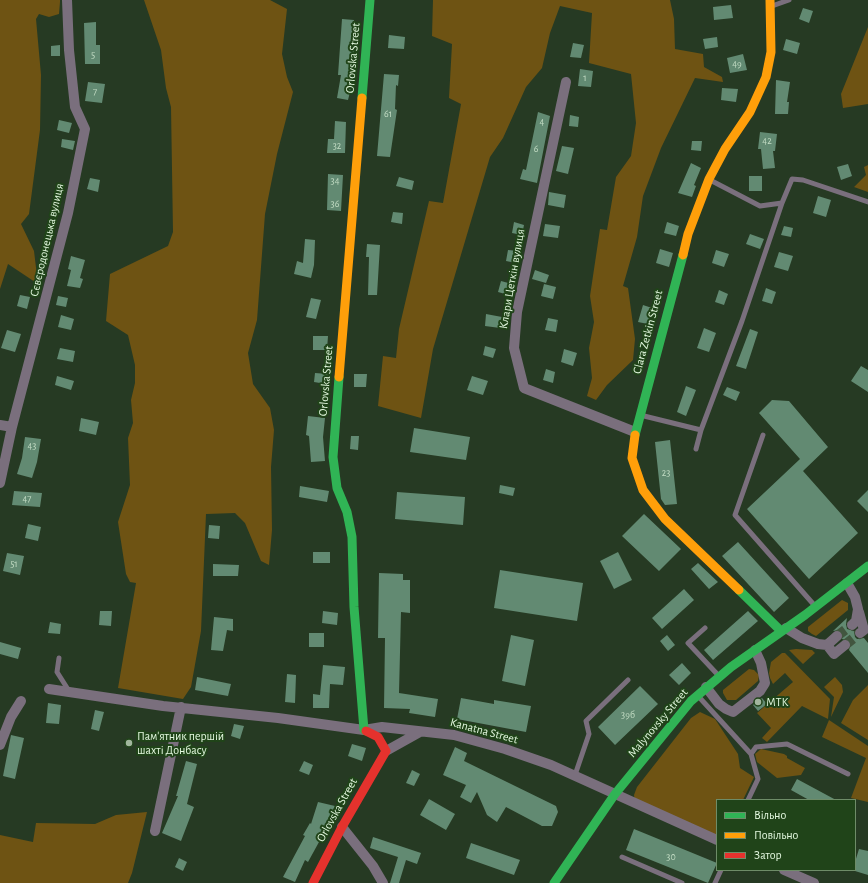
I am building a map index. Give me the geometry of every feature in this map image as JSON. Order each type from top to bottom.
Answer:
[{"type":"street","name":"Сєвєродонецька вулиця","points":[[0,483],[12,427],[68,213],[85,129],[75,107],[69,50],[66,0]]},
{"type":"street","name":"Orlovska Street","points":[[364,730],[354,607],[352,537],[347,512],[337,488],[333,456],[370,0]]},
{"type":"street","name":"Clara Zetkin Street","points":[[769,4],[771,52],[766,78],[750,112],[725,149],[709,179],[686,241],[639,415],[635,432],[632,458],[644,490],[665,519],[784,630]]},
{"type":"street","name":"Клари Цеткін вулиця","points":[[566,82],[517,312],[514,348],[524,388],[635,432]]},
{"type":"street","points":[[0,425],[12,427]]},
{"type":"street","name":"Malynovsky Street","points":[[554,883],[615,794],[668,727],[697,695],[719,676],[784,630],[868,566]]},
{"type":"street","points":[[847,583],[855,596],[864,630],[860,633]]},
{"type":"street","points":[[852,625],[856,621],[858,609]]},
{"type":"street","points":[[784,630],[818,644],[827,645],[838,636]]},
{"type":"street","points":[[827,645],[834,654],[845,645]]},
{"type":"street","points":[[706,687],[726,710],[733,712],[760,691],[765,684],[761,663],[755,650]]},
{"type":"street","name":"Kanatna Street","points":[[49,689],[163,706],[364,730],[382,727],[420,732],[454,734],[505,749],[575,775],[716,840]]},
{"type":"street","points":[[0,745],[11,717],[21,700]]},
{"type":"street","points":[[155,831],[181,707]]},
{"type":"street","points":[[364,730],[378,737],[386,751],[420,732]]},
{"type":"street","name":"Orlovska Street","points":[[313,883],[342,827],[386,751]]},
{"type":"street","points":[[342,827],[373,866],[383,883]]},
{"type":"street","points":[[786,871],[814,883]]},
{"type":"lane","points":[[769,4],[788,0]]},
{"type":"lane","points":[[709,179],[760,206],[782,203]]},
{"type":"lane","points":[[696,449],[701,430],[742,321],[782,203],[792,179],[803,180],[868,202]]},
{"type":"lane","points":[[639,415],[701,430]]},
{"type":"lane","points":[[763,435],[735,515],[815,607]]},
{"type":"lane","points":[[705,628],[688,643],[719,676]]},
{"type":"lane","points":[[59,658],[57,672],[70,692]]},
{"type":"lane","points":[[575,775],[590,734],[586,721],[628,680]]},
{"type":"lane","points":[[697,695],[751,754],[758,779],[748,799]]},
{"type":"lane","points":[[751,754],[756,747],[787,744],[848,774]]},
{"type":"lane","points":[[622,857],[682,883]]},
{"type":"lane","points":[[715,883],[721,871]]},
{"type":"shaded area","points":[[0,0],[60,0],[60,2],[59,14],[49,17],[39,14],[36,19],[41,75],[40,130],[29,214],[21,224],[34,251],[38,284],[8,264],[0,289]]},
{"type":"shaded area","points":[[144,0],[270,0],[287,9],[282,54],[287,77],[293,92],[277,154],[265,214],[257,320],[248,353],[253,384],[270,408],[274,430],[271,467],[272,530],[269,565],[261,561],[245,523],[235,513],[206,514],[201,631],[191,687],[183,699],[118,688],[136,583],[130,582],[126,574],[118,522],[130,485],[128,438],[133,423],[131,400],[135,383],[135,365],[128,335],[106,321],[110,274],[168,246],[173,232],[171,107],[166,88],[161,50]]},
{"type":"shaded area","points":[[433,0],[670,0],[674,19],[675,49],[703,54],[704,67],[722,77],[723,82],[695,78],[661,148],[643,196],[637,237],[623,286],[628,288],[635,339],[633,360],[607,385],[596,400],[587,396],[592,378],[589,348],[594,322],[590,296],[600,229],[607,230],[616,177],[631,156],[636,123],[631,74],[589,63],[592,13],[560,6],[550,33],[542,68],[526,87],[503,138],[490,157],[433,349],[421,418],[378,406],[383,356],[396,358],[399,329],[429,201],[443,203],[461,104],[449,98],[452,44],[432,36]]},
{"type":"shaded area","points":[[868,27],[868,104],[843,108],[841,94]]},
{"type":"shaded area","points":[[868,165],[868,192],[854,187],[866,175],[864,167]]},
{"type":"shaded area","points":[[842,600],[848,603],[848,610],[816,636],[808,631],[808,627]]},
{"type":"shaded area","points":[[789,650],[812,650],[815,653],[803,664]]},
{"type":"shaded area","points":[[782,653],[785,653],[830,699],[828,719],[802,706],[767,742],[762,738],[771,728],[757,713],[793,682],[785,673],[773,684],[770,678],[769,673],[771,662]]},
{"type":"shaded area","points":[[749,669],[754,670],[759,675],[758,681],[736,700],[727,700],[723,690]]},
{"type":"shaded area","points":[[835,677],[842,685],[843,692],[831,717],[834,697],[824,687]]},
{"type":"shaded area","points":[[868,685],[868,740],[841,723],[853,700]]},
{"type":"shaded area","points":[[700,712],[715,719],[738,754],[740,768],[754,777],[743,799],[716,799],[716,838],[635,802],[634,795],[637,787],[691,718]]},
{"type":"shaded area","points":[[829,720],[868,746],[868,802],[851,798],[866,758],[822,737]]},
{"type":"shaded area","points":[[761,749],[784,754],[787,758],[805,768],[801,775],[777,778],[757,762],[755,754]]},
{"type":"shaded area","points":[[147,812],[132,873],[128,883],[0,883],[0,835],[33,842],[36,823],[95,824],[116,815]]},
{"type":"building","points":[[731,5],[733,18],[714,20],[713,7]]},
{"type":"building","points":[[803,8],[813,11],[809,23],[799,19]]},
{"type":"building","points":[[342,19],[354,20],[354,76],[348,100],[337,98],[341,75],[338,75]]},
{"type":"building","points":[[96,22],[96,45],[100,45],[100,64],[85,64],[84,23]]},
{"type":"building","points":[[389,35],[405,37],[404,49],[388,48]]},
{"type":"building","points":[[717,37],[718,47],[705,49],[703,39]]},
{"type":"building","points":[[786,39],[800,43],[797,54],[783,50]]},
{"type":"building","points":[[573,43],[584,45],[581,58],[570,57]]},
{"type":"building","points":[[60,45],[60,56],[51,56],[51,46]]},
{"type":"building","points":[[743,54],[747,70],[730,73],[727,58]]},
{"type":"building","points":[[580,69],[593,71],[591,87],[578,86]]},
{"type":"building","points":[[384,74],[399,75],[398,86],[396,85],[395,109],[397,110],[390,157],[377,156]]},
{"type":"building","points":[[776,80],[790,82],[787,102],[789,102],[788,114],[775,114]]},
{"type":"building","points":[[88,82],[105,84],[102,103],[85,101]]},
{"type":"building","points":[[722,88],[738,89],[736,102],[721,100]]},
{"type":"building","points":[[538,112],[550,116],[537,183],[520,179],[523,169],[526,170]]},
{"type":"building","points":[[570,115],[579,117],[578,127],[569,126]]},
{"type":"building","points":[[59,120],[72,123],[69,133],[57,130]]},
{"type":"building","points":[[335,121],[346,122],[345,153],[327,153],[328,139],[334,139]]},
{"type":"building","points":[[760,132],[777,134],[775,151],[773,151],[775,168],[763,169],[761,149],[758,149]]},
{"type":"building","points":[[62,139],[75,141],[73,150],[61,147]]},
{"type":"building","points":[[692,141],[702,141],[701,151],[691,150]]},
{"type":"building","points":[[562,146],[574,148],[568,174],[556,171]]},
{"type":"building","points":[[691,163],[701,168],[694,185],[696,186],[692,197],[678,193]]},
{"type":"building","points":[[848,164],[852,176],[841,180],[837,167]]},
{"type":"building","points":[[328,174],[343,175],[341,211],[327,210]]},
{"type":"building","points":[[749,176],[762,176],[762,191],[749,191]]},
{"type":"building","points":[[399,177],[414,181],[412,190],[396,186]]},
{"type":"building","points":[[90,178],[100,180],[98,192],[87,189]]},
{"type":"building","points":[[549,192],[566,195],[564,208],[548,205]]},
{"type":"building","points":[[818,196],[831,200],[826,217],[813,213]]},
{"type":"building","points":[[393,212],[403,213],[402,224],[391,222]]},
{"type":"building","points":[[514,222],[524,225],[522,235],[512,233]]},
{"type":"building","points":[[667,222],[679,226],[676,236],[664,233]]},
{"type":"building","points":[[545,224],[560,226],[558,238],[543,236]]},
{"type":"building","points":[[784,226],[793,228],[791,237],[781,235]]},
{"type":"building","points":[[750,234],[764,239],[760,249],[746,244]]},
{"type":"building","points":[[305,239],[315,240],[314,265],[311,278],[294,274],[297,261],[303,263]]},
{"type":"building","points":[[367,244],[380,245],[377,295],[368,295],[369,257],[366,257]]},
{"type":"building","points":[[660,249],[673,253],[669,267],[656,263]]},
{"type":"building","points":[[508,250],[518,251],[516,263],[506,261]]},
{"type":"building","points":[[716,250],[729,254],[724,267],[712,263]]},
{"type":"building","points":[[779,252],[793,256],[788,271],[774,267]]},
{"type":"building","points":[[71,256],[85,260],[80,278],[83,279],[80,288],[67,286],[71,270],[68,269]]},
{"type":"building","points":[[535,270],[549,275],[546,283],[532,279]]},
{"type":"building","points":[[501,281],[512,284],[509,295],[498,292]]},
{"type":"building","points":[[544,284],[556,287],[553,299],[541,296]]},
{"type":"building","points":[[766,288],[776,292],[772,304],[762,301]]},
{"type":"building","points":[[719,290],[728,294],[724,305],[715,302]]},
{"type":"building","points":[[20,295],[30,297],[27,309],[17,306]]},
{"type":"building","points":[[58,296],[68,298],[66,307],[56,305]]},
{"type":"building","points":[[311,298],[321,300],[316,319],[306,317]]},
{"type":"building","points":[[643,305],[652,308],[648,324],[638,322]]},
{"type":"building","points":[[486,314],[502,317],[500,328],[485,326]]},
{"type":"building","points":[[61,315],[74,319],[71,330],[58,327]]},
{"type":"building","points":[[548,318],[558,320],[556,332],[545,330]]},
{"type":"building","points":[[704,328],[716,333],[709,352],[697,348]]},
{"type":"building","points":[[750,329],[758,332],[746,369],[736,366]]},
{"type":"building","points":[[7,330],[21,334],[15,352],[1,348]]},
{"type":"building","points":[[313,336],[328,336],[327,350],[313,350]]},
{"type":"building","points":[[485,346],[496,349],[493,358],[483,355]]},
{"type":"building","points":[[60,348],[75,351],[73,362],[57,359]]},
{"type":"building","points":[[564,349],[577,353],[573,366],[561,362]]},
{"type":"building","points":[[861,366],[868,370],[868,392],[851,381]]},
{"type":"building","points":[[546,369],[555,372],[553,383],[543,380]]},
{"type":"building","points":[[315,373],[328,374],[326,384],[314,382]]},
{"type":"building","points":[[354,374],[367,374],[366,387],[354,387]]},
{"type":"building","points":[[57,376],[74,381],[71,390],[55,385]]},
{"type":"building","points":[[472,376],[488,381],[483,395],[467,390]]},
{"type":"building","points":[[686,386],[696,390],[686,416],[677,412]]},
{"type":"building","points":[[727,387],[740,392],[736,401],[723,395]]},
{"type":"building","points":[[772,400],[789,401],[828,447],[803,471],[858,533],[809,579],[747,509],[800,459],[759,413]]},
{"type":"building","points":[[308,416],[325,418],[323,437],[325,461],[311,462],[309,436],[306,435]]},
{"type":"building","points":[[81,418],[99,422],[96,435],[79,431]]},
{"type":"building","points":[[414,428],[470,437],[466,460],[410,452]]},
{"type":"building","points":[[351,436],[359,436],[358,450],[350,449]]},
{"type":"building","points":[[25,437],[41,439],[37,462],[32,478],[17,474],[22,458]]},
{"type":"building","points":[[670,440],[677,504],[665,505],[661,499],[655,442]]},
{"type":"building","points":[[500,485],[515,488],[513,496],[499,493]]},
{"type":"building","points":[[300,486],[329,491],[327,502],[299,497]]},
{"type":"building","points":[[868,490],[868,512],[857,501]]},
{"type":"building","points":[[14,491],[42,493],[40,507],[12,505]]},
{"type":"building","points":[[397,492],[465,497],[463,525],[395,519]]},
{"type":"building","points":[[644,514],[681,549],[659,571],[622,536]]},
{"type":"building","points":[[28,524],[41,527],[38,541],[25,538]]},
{"type":"building","points":[[209,525],[220,526],[219,539],[208,538]]},
{"type":"building","points":[[738,542],[789,598],[774,612],[722,556]]},
{"type":"building","points":[[313,552],[330,552],[330,563],[313,563]]},
{"type":"building","points":[[618,552],[632,580],[614,589],[600,561]]},
{"type":"building","points":[[7,553],[24,556],[20,575],[3,571]]},
{"type":"building","points":[[698,563],[718,582],[709,589],[691,569]]},
{"type":"building","points":[[213,564],[239,565],[238,576],[213,576]]},
{"type":"building","points":[[500,570],[583,583],[577,621],[494,608]]},
{"type":"building","points":[[379,573],[403,574],[403,580],[410,580],[410,613],[401,612],[399,693],[438,699],[435,717],[409,713],[410,709],[384,708],[385,638],[378,638]]},
{"type":"building","points":[[684,589],[694,600],[662,629],[652,618]]},
{"type":"building","points":[[100,611],[112,611],[111,626],[99,625]]},
{"type":"building","points":[[323,611],[338,613],[337,625],[322,623]]},
{"type":"building","points":[[748,611],[758,621],[713,660],[704,650]]},
{"type":"building","points":[[214,617],[233,619],[233,631],[227,630],[223,651],[211,650]]},
{"type":"building","points":[[847,618],[847,629],[854,631],[857,639],[864,638],[868,643],[868,673],[849,650],[851,644],[850,641],[842,639],[843,634],[839,630],[833,631]]},
{"type":"building","points":[[50,622],[61,624],[60,634],[48,633]]},
{"type":"building","points":[[309,633],[324,633],[324,647],[309,647]]},
{"type":"building","points":[[511,635],[534,640],[525,686],[502,681]]},
{"type":"building","points":[[667,635],[675,645],[668,651],[660,641]]},
{"type":"building","points":[[0,642],[21,648],[18,659],[0,654]]},
{"type":"building","points":[[682,663],[691,673],[679,685],[669,675]]},
{"type":"building","points":[[323,665],[345,667],[343,685],[330,684],[329,708],[313,708],[313,694],[320,695]]},
{"type":"building","points":[[287,674],[296,675],[295,703],[285,702]]},
{"type":"building","points":[[197,677],[231,684],[228,696],[195,690]]},
{"type":"building","points":[[640,686],[658,704],[615,745],[598,727]]},
{"type":"building","points":[[461,698],[494,704],[494,700],[531,706],[526,732],[457,719]]},
{"type":"building","name":"МТК","points":[[762,698],[767,704],[758,711],[753,705]]},
{"type":"building","points":[[48,703],[61,705],[59,724],[46,723]]},
{"type":"building","points":[[95,710],[104,712],[99,731],[91,729]]},
{"type":"building","points":[[234,724],[244,726],[240,739],[231,736]]},
{"type":"building","points":[[11,735],[24,738],[15,779],[3,776]]},
{"type":"building","points":[[352,744],[366,748],[362,761],[348,756]]},
{"type":"building","points":[[455,747],[467,753],[464,761],[556,806],[558,812],[552,826],[542,826],[506,807],[497,822],[487,815],[477,792],[471,803],[460,797],[466,785],[443,775]]},
{"type":"building","points":[[186,761],[197,764],[187,804],[194,807],[181,841],[162,833],[178,796],[176,796]]},
{"type":"building","points":[[304,761],[313,765],[309,775],[299,771]]},
{"type":"building","points":[[412,770],[420,774],[414,786],[406,783]]},
{"type":"building","points":[[797,779],[834,799],[807,799],[791,790]]},
{"type":"building","points":[[429,799],[455,814],[446,830],[420,815]]},
{"type":"building","points":[[318,802],[335,806],[330,822],[308,862],[305,860],[295,882],[283,877],[305,836],[303,835],[310,823],[311,824]]},
{"type":"building","points":[[634,829],[716,863],[716,865],[708,883],[626,850]]},
{"type":"building","points":[[373,837],[421,853],[417,864],[406,860],[399,883],[390,883],[398,857],[370,848]]},
{"type":"building","points":[[471,843],[520,860],[514,875],[466,858]]},
{"type":"building","points":[[859,849],[868,851],[868,875],[855,871],[856,859]]},
{"type":"building","points":[[179,858],[187,862],[183,871],[175,867]]},
{"type":"tunnel","points":[[837,636],[852,625]]},
{"type":"tunnel","points":[[845,645],[860,633]]},
{"type":"traffic: fast","points":[[362,98],[370,0]]},
{"type":"traffic: fast","points":[[635,435],[683,255]]},
{"type":"traffic: fast","points":[[339,377],[333,457],[337,488],[347,512],[352,537],[354,607],[364,730],[366,731]]},
{"type":"traffic: fast","points":[[554,883],[615,794],[691,701],[731,667],[805,615],[868,566]]},
{"type":"traffic: fast","points":[[739,590],[781,631]]},
{"type":"traffic: slow","points":[[683,255],[688,234],[709,179],[725,149],[750,112],[766,77],[771,52],[770,0]]},
{"type":"traffic: slow","points":[[339,377],[362,98]]},
{"type":"traffic: slow","points":[[635,435],[632,458],[643,490],[665,519],[739,590]]},
{"type":"traffic: jam","points":[[313,883],[342,827],[386,751],[378,737],[366,731]]},
{"type":"place","name":"МТК","points":[[758,702]]},
{"type":"place","name":"Пам'ятник першій шахті Донбасу","points":[[129,743]]}]
